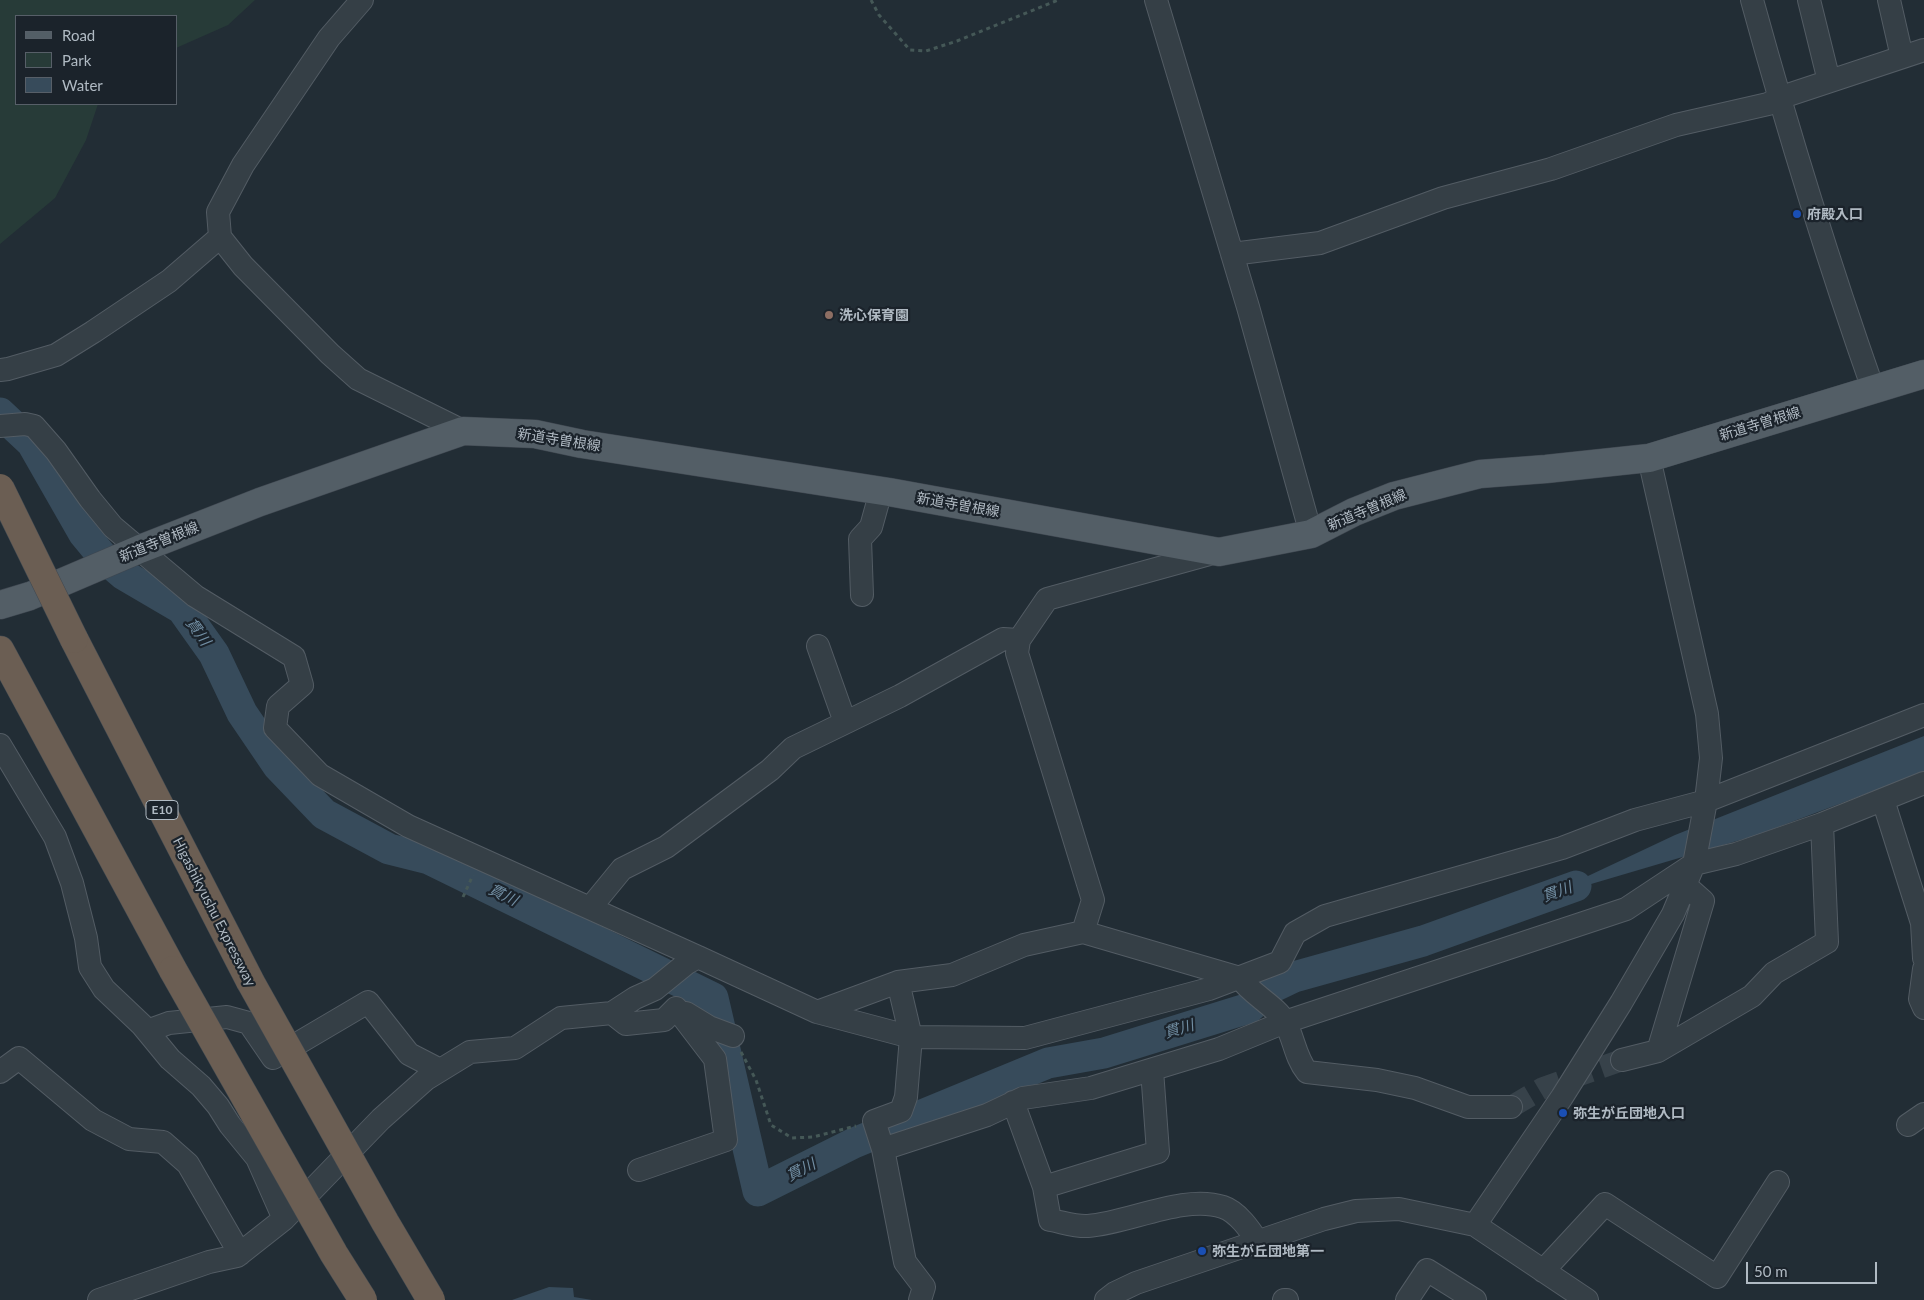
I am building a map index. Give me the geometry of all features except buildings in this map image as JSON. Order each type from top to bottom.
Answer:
[{"type":"highway","name":"Higashikyushu Expressway","points":[[0,488],[74,639],[250,981],[385,1222],[431,1300]]},
{"type":"highway","points":[[1,651],[173,970],[334,1254],[363,1300]]},
{"type":"main road","name":"新道寺曽根線","points":[[0,605],[30,596],[260,502],[463,431],[535,434],[582,444],[881,491],[1219,552],[1312,534],[1354,512],[1394,496],[1480,474],[1649,458],[1924,374]]},
{"type":"street","points":[[362,0],[330,38],[243,165],[218,212],[220,237],[244,266],[330,354],[358,379],[463,431]]},
{"type":"street","points":[[1156,0],[1232,254],[1312,534]]},
{"type":"street","points":[[1752,0],[1779,98],[1836,282],[1873,389]]},
{"type":"street","points":[[1809,0],[1829,81]]},
{"type":"street","points":[[1889,0],[1902,57]]},
{"type":"street","points":[[1232,254],[1320,243],[1442,198],[1551,169],[1676,126],[1768,104],[1779,98],[1924,50]]},
{"type":"street","points":[[0,370],[8,370],[56,355],[169,281],[220,237]]},
{"type":"street","points":[[0,426],[25,424],[34,426],[56,451],[90,500],[113,527],[195,596],[294,657],[302,685],[278,706],[275,728],[320,775],[408,826],[590,908],[693,960],[817,1012],[911,1040],[1024,1038],[1209,990],[1244,983],[1280,962],[1296,933],[1325,916],[1562,848],[1635,820],[1706,801],[1924,715]]},
{"type":"street","points":[[1475,1225],[1562,1098],[1621,1003],[1673,914],[1694,864],[1706,801],[1711,758],[1707,714],[1649,458]]},
{"type":"street","points":[[862,595],[860,539],[871,527],[881,491]]},
{"type":"street","points":[[1083,932],[1093,900],[1017,653],[1019,640],[1047,599],[1219,552]]},
{"type":"street","points":[[590,908],[622,868],[666,847],[770,770],[793,748],[900,696],[1003,639],[1019,640]]},
{"type":"street","points":[[818,646],[845,722]]},
{"type":"street","points":[[0,745],[55,837],[72,883],[86,938],[90,966],[104,990],[147,1031],[170,1059],[201,1086],[218,1106],[230,1126],[256,1158],[284,1220]]},
{"type":"street","points":[[879,1135],[988,1115],[1023,1098],[1091,1088],[1219,1049],[1282,1018],[1626,909],[1694,864],[1736,854],[1822,824],[1924,783]]},
{"type":"street","points":[[1883,800],[1923,923],[1924,958]]},
{"type":"street","points":[[1622,1060],[1658,1051],[1752,996],[1774,973],[1827,942],[1822,824]]},
{"type":"street","points":[[1658,1051],[1703,901],[1685,885]]},
{"type":"street","points":[[817,1012],[898,982],[952,975],[1024,945],[1083,932],[1244,983],[1282,1018],[1300,1063],[1308,1072],[1377,1080],[1415,1088],[1468,1107],[1511,1106]]},
{"type":"street","points":[[99,1300],[209,1262],[240,1254],[284,1220],[381,1119],[426,1079],[470,1052],[515,1048],[561,1018],[612,1013],[645,994],[693,960]]},
{"type":"street","points":[[1924,969],[1920,999],[1924,1008]]},
{"type":"street","points":[[879,1135],[901,1111],[906,1097],[911,1040],[898,982]]},
{"type":"street","points":[[645,994],[676,1008],[709,1027],[732,1036]]},
{"type":"street","points":[[147,1031],[169,1023],[228,1017],[249,1023],[273,1058],[368,1002],[410,1054],[440,1070]]},
{"type":"street","points":[[612,1013],[626,1024],[664,1020],[676,1008]]},
{"type":"street","points":[[638,1170],[726,1140],[715,1059],[676,1008]]},
{"type":"street","points":[[0,1072],[20,1058],[93,1120],[129,1139],[163,1142],[188,1164],[240,1254]]},
{"type":"street","points":[[1044,1187],[1158,1152],[1152,1070]]},
{"type":"street","points":[[1013,1102],[1044,1187],[1050,1220],[1087,1227],[1138,1217],[1190,1203],[1224,1207],[1247,1224],[1258,1242]]},
{"type":"street","points":[[879,1135],[905,1262],[924,1287],[920,1300]]},
{"type":"street","points":[[1543,1271],[1605,1204],[1717,1277],[1778,1182]]},
{"type":"street","points":[[1106,1300],[1115,1293],[1136,1283],[1324,1219],[1356,1212],[1399,1209],[1475,1225],[1587,1300]]},
{"type":"street","points":[[1407,1300],[1427,1270],[1475,1300]]},
{"type":"path","points":[[871,0],[879,15],[910,50],[926,51],[957,41],[1058,0]]},
{"type":"path","points":[[463,897],[474,871]]},
{"type":"path","points":[[732,1036],[756,1080],[771,1125],[792,1138],[879,1135]]},
{"type":"green space","points":[[0,0],[255,0],[228,25],[178,47],[178,15],[15,15],[15,105],[98,105],[86,140],[55,198],[0,244]]},
{"type":"water","points":[[1924,736],[1924,772],[1757,835],[1537,900],[1675,835]]},
{"type":"water","points":[[549,1287],[573,1288],[574,1297],[592,1300],[512,1300]]},
{"type":"waterway","name":"貫川","points":[[0,413],[32,443],[84,534],[103,557],[124,575],[182,609],[214,654],[242,713],[278,766],[324,814],[389,849],[429,859],[713,998],[758,1191],[854,1143],[1048,1063],[1104,1053],[1249,1008],[1271,988],[1294,977],[1423,941],[1576,886]]},
{"type":"tunnel","points":[[1511,1107],[1543,1088],[1622,1060]]},
{"type":"place","name":"府殿入口","points":[[1797,214]]},
{"type":"place","name":"洗心保育園","points":[[829,315]]},
{"type":"place","name":"弥生が丘団地入口","points":[[1563,1113]]},
{"type":"place","name":"弥生が丘団地第一","points":[[1202,1251]]}]
